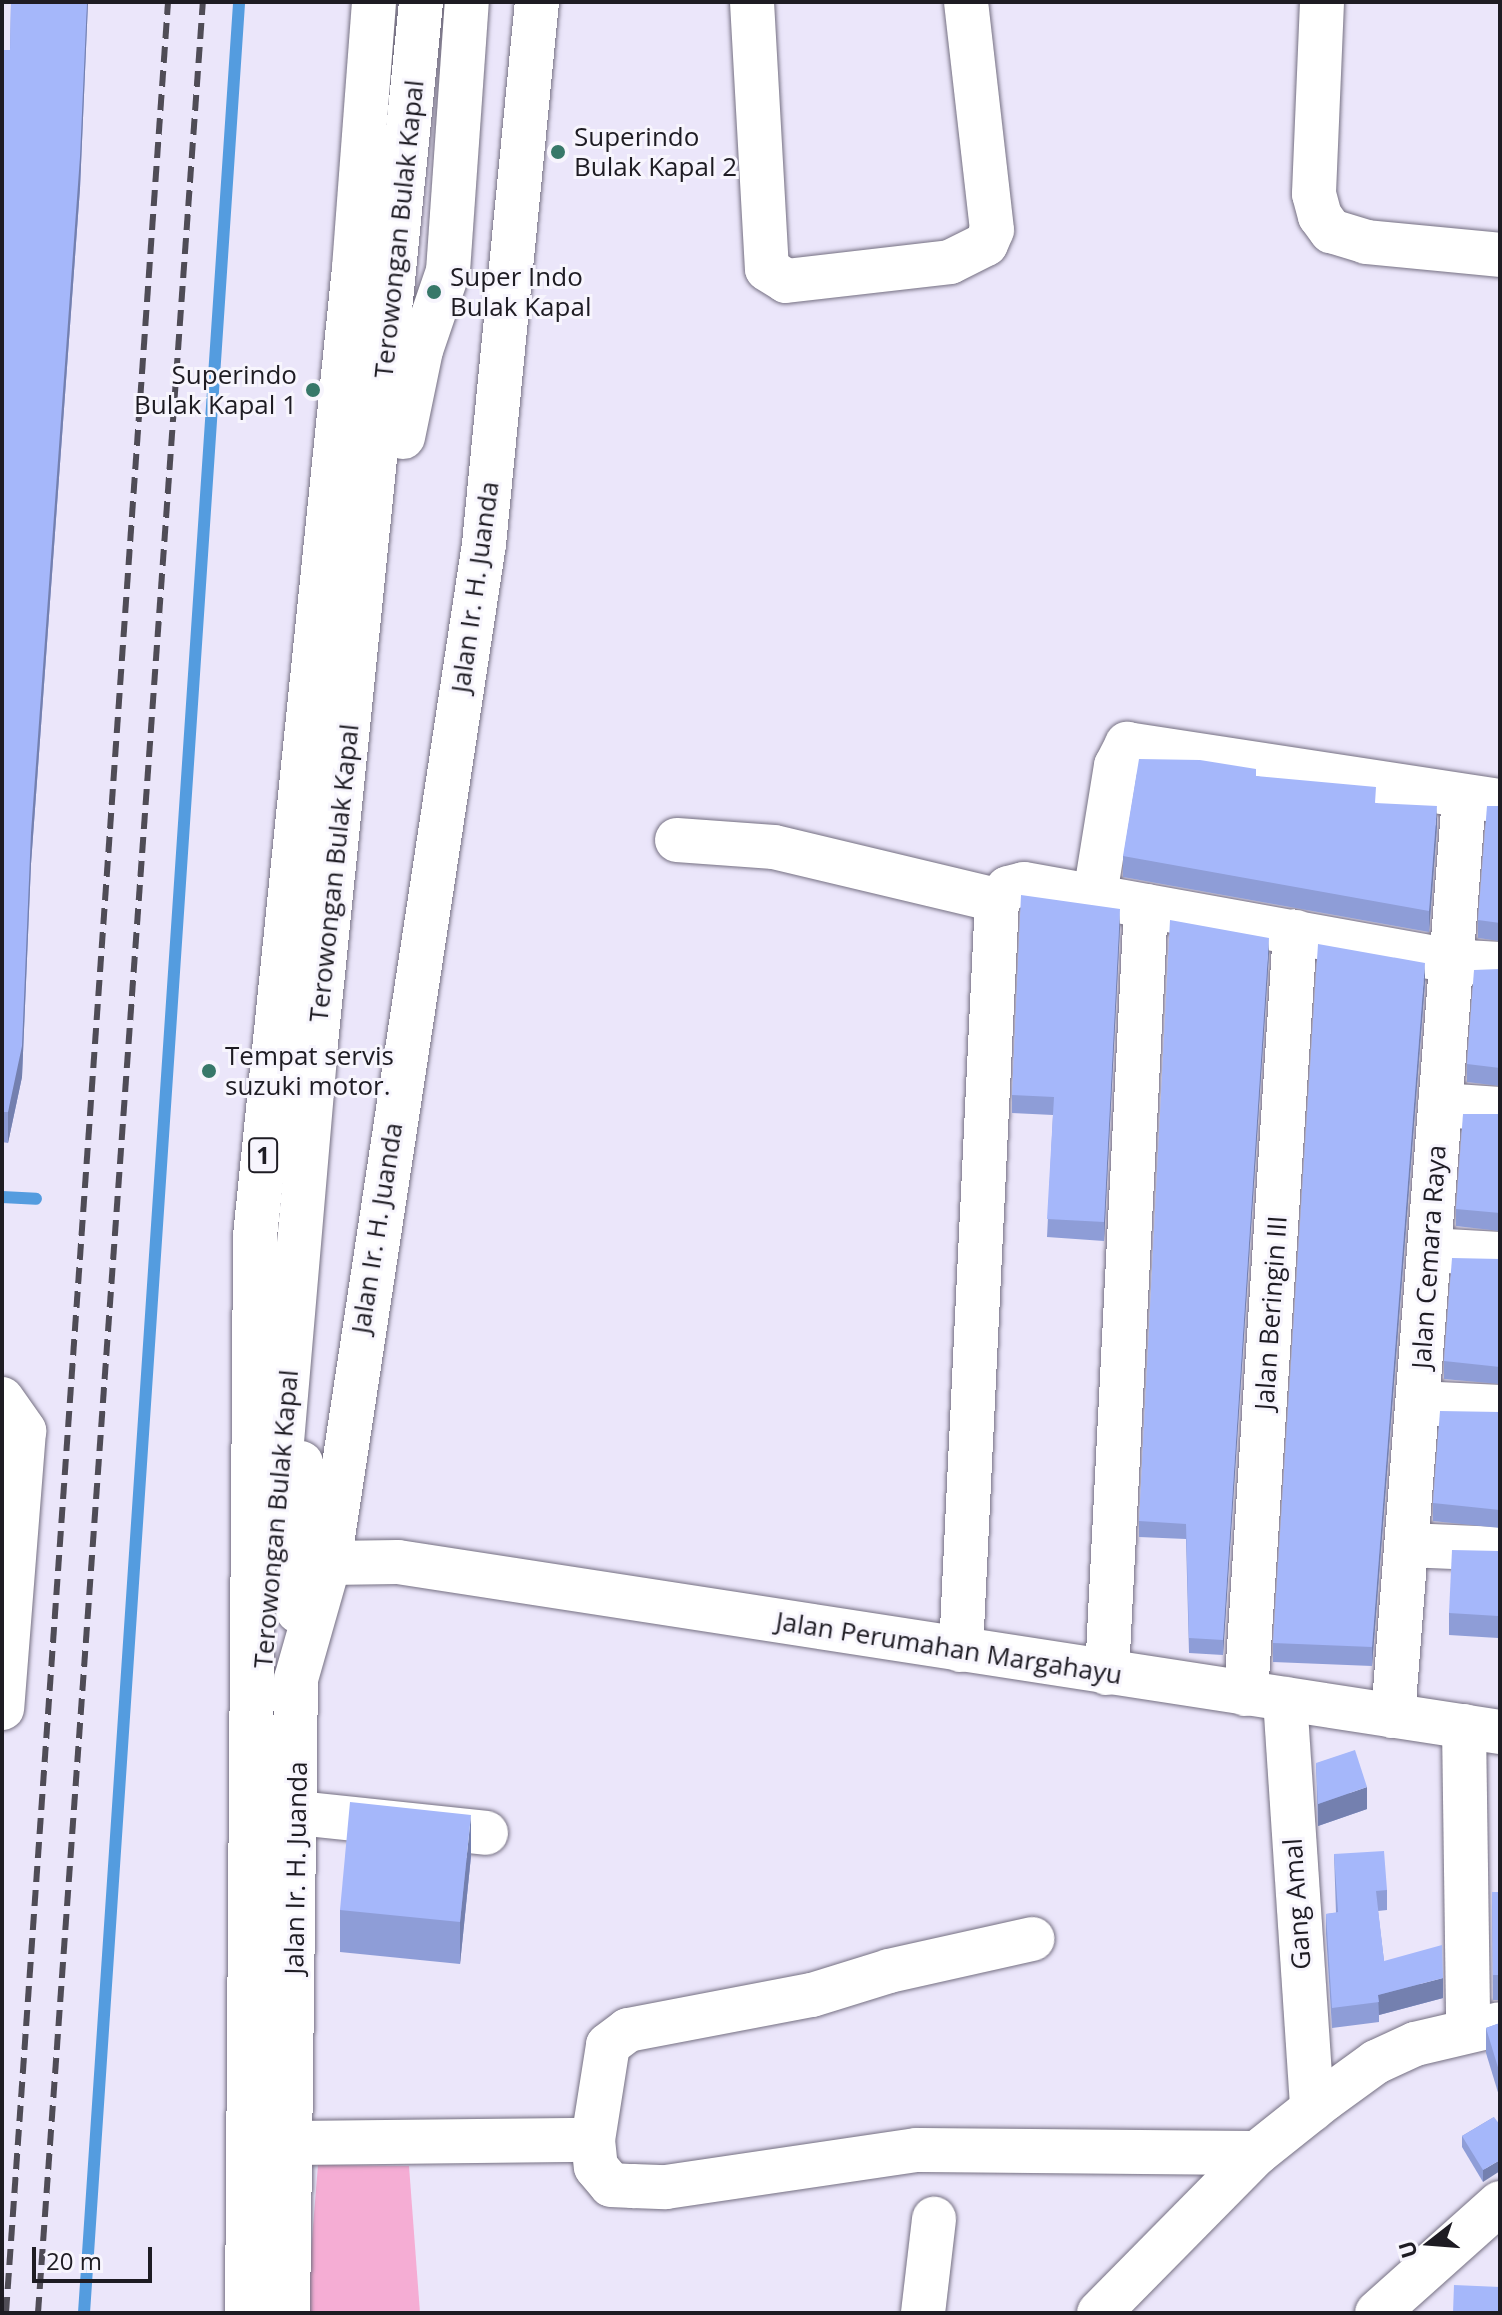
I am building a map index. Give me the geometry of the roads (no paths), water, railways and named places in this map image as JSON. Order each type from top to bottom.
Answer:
[{"type":"main road","name":"Jalan Ir. H. Juanda","points":[[247,2313],[255,1236],[354,268],[374,2]]},
{"type":"main road","name":"Terowongan Bulak Kapal","points":[[249,1841],[315,1053],[421,2]]},
{"type":"main road","name":"Terowongan Bulak Kapal","points":[[296,1679],[308,1257],[325,1034],[404,429],[421,350],[448,271],[467,2]]},
{"type":"main road","name":"Jalan Ir. H. Juanda","points":[[288,2313],[297,1813],[296,1679],[363,1562],[484,544],[537,2]]},
{"type":"main road","points":[[752,2],[767,269],[786,281],[950,262],[986,244],[992,230],[966,2]]},
{"type":"main road","points":[[1322,2],[1314,194],[1320,216],[1331,231],[1366,242],[1500,255]]},
{"type":"main road","points":[[1095,895],[1116,766],[1127,744],[1151,743],[1482,800]]},
{"type":"main road","name":"Jalan Cemara Raya","points":[[1393,1716],[1451,961],[1482,800]]},
{"type":"main road","points":[[677,840],[774,847],[997,900]]},
{"type":"main road","points":[[961,1650],[997,900],[1008,888],[1024,884],[1451,961],[1500,964]]},
{"type":"main road","points":[[1107,1673],[1146,906]]},
{"type":"main road","name":"Jalan Beringin III","points":[[1266,1697],[1295,932]]},
{"type":"main road","points":[[1440,1105],[1500,1109]]},
{"type":"main road","points":[[1429,1250],[1500,1254]]},
{"type":"main road","points":[[2,1399],[24,1431],[2,1708]]},
{"type":"main road","points":[[1418,1403],[1500,1407]]},
{"type":"main road","points":[[1407,1545],[1500,1549]]},
{"type":"main road","name":"Jalan Perumahan Margahayu","points":[[363,1562],[1482,1729]]},
{"type":"main road","name":"Gang Amal","points":[[1266,1697],[1288,1765],[1312,2109]]},
{"type":"main road","points":[[1099,2313],[1257,2153],[1312,2109],[1376,2062],[1484,2026],[1464,1787],[1482,1729]]},
{"type":"main road","points":[[297,1813],[486,1833]]},
{"type":"main road","points":[[1032,1939],[889,1971],[812,1995],[628,2030],[608,2045],[593,2140],[596,2167],[611,2185],[666,2187],[916,2150],[1257,2153]]},
{"type":"main road","points":[[292,2143],[593,2140]]},
{"type":"main road","points":[[1377,2313],[1500,2203]]},
{"type":"main road","points":[[923,2313],[934,2219]]},
{"type":"waterway","points":[[84,2313],[239,2]]},
{"type":"waterway","points":[[2,1197],[36,1199]]},
{"type":"railway","points":[[6,2313],[168,2]]},
{"type":"railway","points":[[38,2313],[203,2]]},
{"type":"place","name":"Superindo Bulak Kapal 2","points":[[558,152]]},
{"type":"place","name":"Super Indo Bulak Kapal","points":[[434,292]]},
{"type":"place","name":"Superindo Bulak Kapal 1","points":[[313,390]]},
{"type":"place","name":"Tempat servis suzuki motor.","points":[[209,1071]]}]
